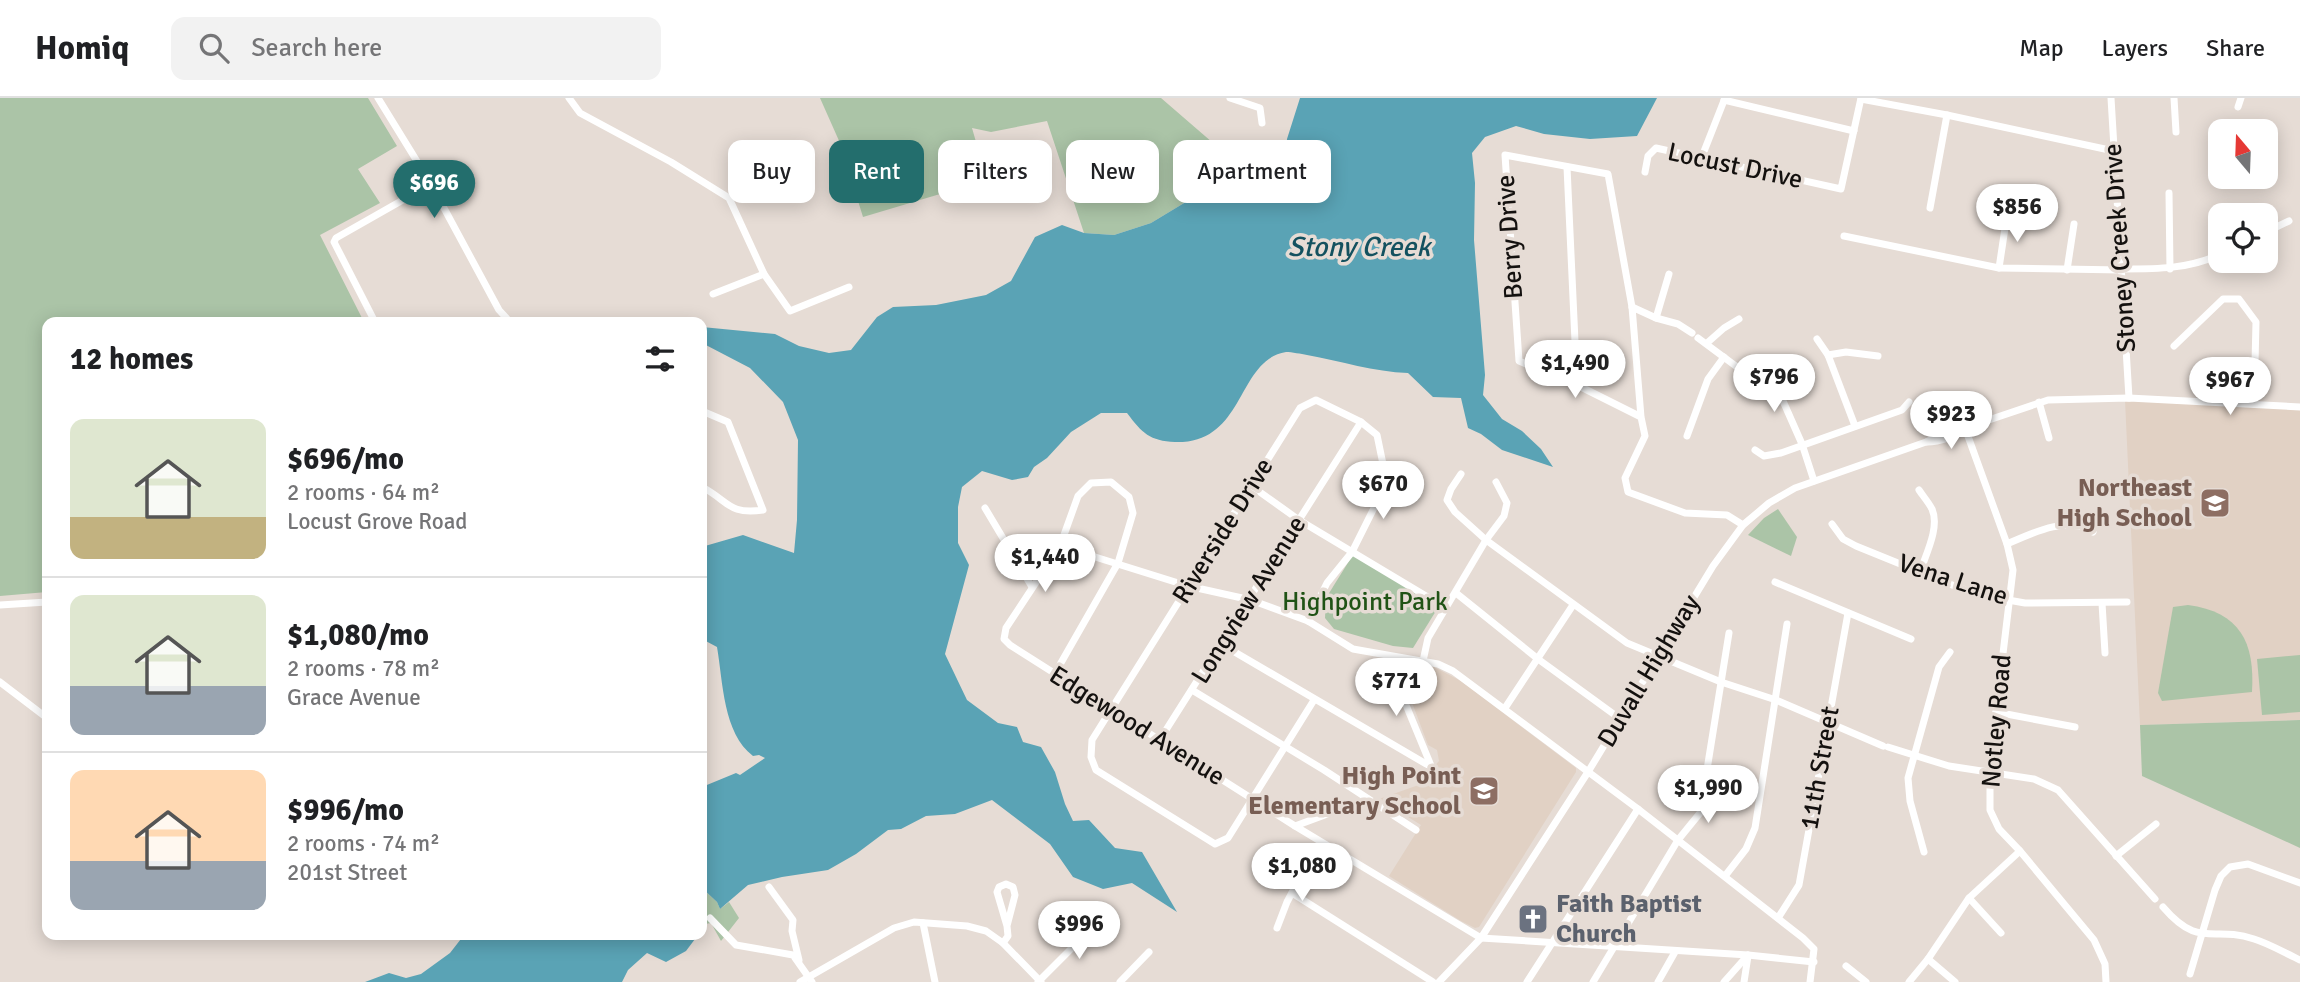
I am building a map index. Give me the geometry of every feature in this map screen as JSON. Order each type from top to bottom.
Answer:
[{"type":"street","points":[[378,98],[431,184],[499,310],[505,317]]},
{"type":"street","points":[[569,98],[580,113],[729,198],[764,274],[790,311],[849,287]]},
{"type":"street","points":[[1230,98],[1260,108],[1262,122]]},
{"type":"street","name":"Stoney Creek Drive","points":[[2111,98],[2129,398]]},
{"type":"street","points":[[2174,98],[2176,132]]},
{"type":"street","points":[[2238,107],[2241,98]]},
{"type":"street","points":[[1701,159],[1725,99],[1854,131],[1861,99],[2114,151]]},
{"type":"street","points":[[1930,208],[1947,115]]},
{"type":"street","name":"Locust Drive","points":[[1645,172],[1648,156],[1656,148],[1841,189],[1854,131]]},
{"type":"street","name":"Berry Drive","points":[[1567,167],[1504,155],[1519,361],[1577,385]]},
{"type":"street","points":[[1641,417],[1577,385],[1567,167],[1608,174],[1632,307],[1641,417],[1646,436],[1625,478],[1628,492],[1685,513],[1727,515],[1743,526]]},
{"type":"street","points":[[372,317],[334,242],[336,238],[431,184]]},
{"type":"street","points":[[2169,193],[2170,269]]},
{"type":"street","points":[[1999,268],[2007,215]]},
{"type":"street","points":[[2278,226],[2289,221]]},
{"type":"street","points":[[2067,270],[2074,223]]},
{"type":"street","points":[[1844,236],[1999,268],[2170,269],[2208,260]]},
{"type":"street","points":[[713,294],[764,274]]},
{"type":"street","points":[[1656,318],[1669,274]]},
{"type":"street","points":[[2174,346],[2223,299],[2239,299],[2256,322],[2253,404]]},
{"type":"street","points":[[1632,307],[1678,324],[1783,401],[1802,444],[1814,481]]},
{"type":"street","points":[[1707,343],[1724,328],[1739,320]]},
{"type":"street","points":[[1817,339],[1828,355],[1856,426]]},
{"type":"street","points":[[1828,355],[1846,352],[1878,356]]},
{"type":"street","points":[[1687,436],[1708,379],[1724,357]]},
{"type":"street","name":"Duvall Highway","points":[[1439,982],[1481,938],[1588,772],[1713,566],[1743,526],[1782,494],[1926,442],[1958,435],[1965,428],[2039,402],[2129,398],[2300,407]]},
{"type":"street","name":"Riverside Drive","points":[[1252,799],[1227,838],[1215,844],[1096,770],[1091,757],[1092,740],[1300,408],[1316,400],[1361,422]]},
{"type":"street","points":[[1755,450],[1764,456],[1781,453],[1902,410],[1909,402]]},
{"type":"street","points":[[2039,402],[2049,438]]},
{"type":"street","points":[[707,413],[728,422],[763,510],[735,510],[707,490]]},
{"type":"street","points":[[1308,621],[1327,583],[1352,552],[1383,490],[1384,469],[1377,435],[1361,422]]},
{"type":"street","name":"Longview Avenue","points":[[1159,741],[1361,422]]},
{"type":"street","name":"Notley Road","points":[[1965,428],[2007,544],[2013,570],[1996,712],[1990,810],[1999,830],[2020,851],[2094,940],[2105,964],[2106,982]]},
{"type":"street","points":[[1461,474],[1447,500],[1455,512],[1486,540],[1627,643],[1914,756],[1949,766],[2034,779],[2057,790],[2155,899]]},
{"type":"street","points":[[985,508],[1032,587],[1060,546],[1078,496],[1091,483],[1111,482],[1129,497],[1133,513],[1118,563],[1054,675]]},
{"type":"street","points":[[1424,661],[1428,638],[1486,540],[1504,516],[1507,503],[1496,482]]},
{"type":"street","points":[[1250,485],[1299,520],[1446,608]]},
{"type":"street","points":[[1919,490],[1932,510],[1934,522],[1920,572]]},
{"type":"street","name":"Vena Lane","points":[[1832,524],[1843,539],[1962,589],[2025,603],[2127,602]]},
{"type":"street","points":[[2007,544],[2058,526],[2081,526],[2093,532]]},
{"type":"street","points":[[1060,546],[1188,586],[1249,599],[1308,621],[1353,649],[1438,664],[1453,671],[1638,809],[1814,949],[1810,982]]},
{"type":"street","points":[[1774,582],[1911,639]]},
{"type":"street","name":"Edgewood Avenue","points":[[1032,587],[1006,628],[1004,639],[1010,645],[1295,826],[1481,938],[1748,955],[1814,962]]},
{"type":"street","points":[[1456,593],[1538,659],[1619,718]]},
{"type":"street","points":[[0,606],[42,602]]},
{"type":"street","points":[[2102,603],[2105,653]]},
{"type":"street","points":[[1505,708],[1573,605]]},
{"type":"street","name":"11th Street","points":[[1778,918],[1799,885],[1848,612]]},
{"type":"street","points":[[1725,876],[1746,849],[1755,828],[1787,624]]},
{"type":"street","points":[[1593,982],[1678,840],[1700,813],[1729,633]]},
{"type":"street","points":[[1221,643],[1433,768],[1406,705],[1391,657]]},
{"type":"street","points":[[1924,852],[1910,801],[1908,778],[1939,667],[1950,652]]},
{"type":"street","points":[[0,682],[42,714]]},
{"type":"street","points":[[1192,690],[1416,830]]},
{"type":"street","points":[[1252,799],[1314,700]]},
{"type":"street","points":[[1996,712],[2075,727]]},
{"type":"street","points":[[1295,826],[1368,799]]},
{"type":"street","points":[[1527,982],[1638,809]]},
{"type":"street","points":[[2116,856],[2156,824]]},
{"type":"street","points":[[1909,982],[1969,898],[2020,851]]},
{"type":"street","points":[[2190,974],[2221,876],[2230,867],[2248,864],[2300,883]]},
{"type":"street","points":[[1277,928],[1304,870]]},
{"type":"street","points":[[1003,943],[1008,936],[1007,926],[997,892],[999,887],[1006,884],[1013,887],[1016,895],[1007,926]]},
{"type":"street","points":[[769,887],[793,920],[792,932],[799,961],[811,979]]},
{"type":"street","points":[[1292,893],[1433,982]]},
{"type":"street","points":[[1969,898],[2001,933]]},
{"type":"street","points":[[2163,907],[2186,929],[2202,935],[2253,939],[2300,960]]},
{"type":"street","points":[[710,918],[736,945],[787,953],[799,961]]},
{"type":"street","points":[[800,982],[811,979],[906,922],[967,926],[986,931],[1003,943],[1039,981],[1098,922]]},
{"type":"street","points":[[923,923],[936,982]]},
{"type":"street","points":[[1658,982],[1675,952]]},
{"type":"street","points":[[1120,982],[1149,953]]},
{"type":"street","points":[[1724,982],[1748,955]]},
{"type":"street","points":[[1744,982],[1748,955]]},
{"type":"street","points":[[1928,959],[1955,982]]},
{"type":"street","points":[[1846,966],[1867,982]]},
{"type":"shaded area","name":"Northeast High School","points":[[2125,400],[2300,409],[2300,720],[2140,725]]},
{"type":"shaded area","name":"High Point Elementary School","points":[[1405,662],[1432,666],[1461,681],[1576,768],[1479,927],[1475,928],[1461,921],[1389,876],[1421,825],[1379,799],[1427,782],[1423,768],[1433,768],[1439,761],[1437,750],[1428,745],[1399,668],[1400,664]]},
{"type":"green space","points":[[0,98],[368,98],[397,146],[358,169],[380,203],[320,235],[361,317],[42,317],[42,592],[0,596]]},
{"type":"green space","points":[[820,98],[1161,98],[1210,140],[1173,140],[1173,203],[1184,203],[1151,223],[1114,235],[1084,233],[1074,203],[1159,203],[1159,140],[1066,140],[1066,179],[1047,121],[991,132],[972,128],[975,140],[938,140],[938,195],[924,199],[924,140],[839,140]]},
{"type":"green space","points":[[859,203],[910,203],[863,217]]},
{"type":"green space","points":[[1778,509],[1797,537],[1791,556],[1748,535],[1764,518]]},
{"type":"green space","name":"Highpoint Park","points":[[1354,553],[1439,606],[1413,648],[1393,646],[1334,629],[1325,618],[1326,598]]},
{"type":"green space","points":[[2188,605],[2220,615],[2232,622],[2241,632],[2251,658],[2252,692],[2162,701],[2158,693],[2173,607]]},
{"type":"green space","points":[[2300,655],[2300,712],[2262,715],[2257,659]]},
{"type":"green space","points":[[2300,720],[2300,848],[2142,776],[2140,725]]},
{"type":"green space","points":[[707,893],[720,909],[729,902],[739,918],[721,941],[711,923],[707,924]]},
{"type":"water","name":"Stony Creek","points":[[1300,98],[1657,98],[1637,136],[1590,139],[1544,134],[1516,126],[1485,137],[1472,153],[1475,183],[1474,240],[1485,375],[1483,395],[1502,419],[1522,431],[1541,449],[1553,467],[1502,450],[1468,428],[1461,398],[1433,397],[1408,373],[1286,352],[1270,358],[1258,370],[1228,417],[1215,430],[1198,439],[1175,442],[1159,440],[1142,431],[1127,413],[1101,413],[1071,432],[1047,458],[1034,467],[1028,477],[1012,480],[982,471],[962,487],[958,507],[958,543],[969,565],[945,654],[967,700],[998,723],[1017,727],[1023,742],[1041,747],[1055,772],[1073,821],[1089,820],[1115,848],[1142,852],[1177,912],[1132,883],[1103,889],[1073,877],[1050,844],[992,800],[955,814],[926,816],[901,829],[888,830],[856,854],[828,870],[748,885],[720,909],[707,893],[707,785],[736,773],[740,775],[765,758],[753,756],[736,734],[726,706],[717,647],[707,642],[707,545],[743,535],[794,553],[798,440],[783,402],[750,368],[707,346],[707,327],[775,334],[799,346],[829,353],[851,350],[877,317],[893,307],[936,305],[986,295],[1011,281],[1035,237],[1062,225],[1084,233],[1114,235],[1151,223],[1184,203],[1331,203],[1331,140],[1287,140]]},
{"type":"water","points":[[460,940],[694,940],[686,951],[666,962],[647,953],[628,970],[622,982],[365,982],[389,973],[406,978],[421,974],[450,953]]},
{"type":"place","name":"Northeast High School","points":[[2215,503]]},
{"type":"place","name":"High Point Elementary School","points":[[1484,791]]},
{"type":"place","name":"Faith Baptist Church","points":[[1533,919]]}]
